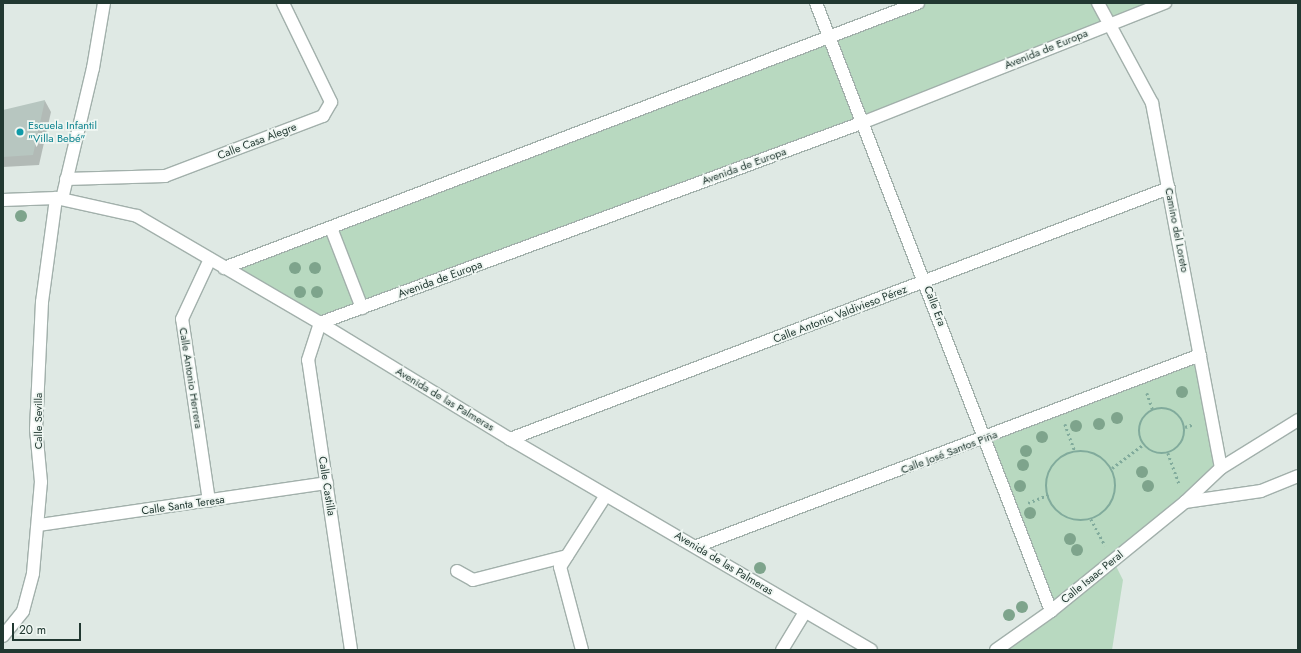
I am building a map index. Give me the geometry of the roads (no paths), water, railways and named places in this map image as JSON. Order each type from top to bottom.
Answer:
[{"type":"street","name":"Calle Sevilla","points":[[3,636],[23,611],[33,573],[39,525],[41,482],[36,429],[42,302],[59,199],[66,179],[93,68],[104,3]]},
{"type":"street","name":"Calle Casa Alegre","points":[[66,179],[165,176],[323,116],[331,102],[283,3]]},
{"type":"street","name":"Calle Era","points":[[816,3],[864,122],[1051,611]]},
{"type":"street","points":[[224,268],[918,3]]},
{"type":"street","name":"Camino del Loreto","points":[[1098,3],[1152,102],[1221,468]]},
{"type":"street","name":"Avenida de Europa","points":[[320,323],[864,122],[1165,3]]},
{"type":"street","name":"Calle Antonio Valdivieso Pérez","points":[[510,439],[1169,188]]},
{"type":"street","name":"Avenida de las Palmeras","points":[[3,200],[59,199],[137,216],[320,323],[510,439],[697,546],[805,612],[871,650]]},
{"type":"street","points":[[331,228],[362,308]]},
{"type":"street","name":"Calle Antonio Herrera","points":[[209,501],[182,318],[210,259]]},
{"type":"street","name":"Calle Castilla","points":[[320,323],[308,360],[351,650]]},
{"type":"street","name":"Calle José Santos Piña","points":[[697,546],[1060,410],[1200,355]]},
{"type":"street","name":"Calle Isaac Peral","points":[[996,650],[1051,611],[1185,502],[1221,468],[1298,420]]},
{"type":"street","points":[[1185,502],[1261,491],[1298,476]]},
{"type":"street","name":"Calle Santa Teresa","points":[[39,525],[327,483]]},
{"type":"street","points":[[583,649],[560,567],[606,495]]},
{"type":"street","points":[[457,572],[473,580],[567,556]]},
{"type":"street","points":[[782,650],[805,612]]},
{"type":"place","name":"Escuela Infantil \"Villa Bebé\"","points":[[20,132]]}]
